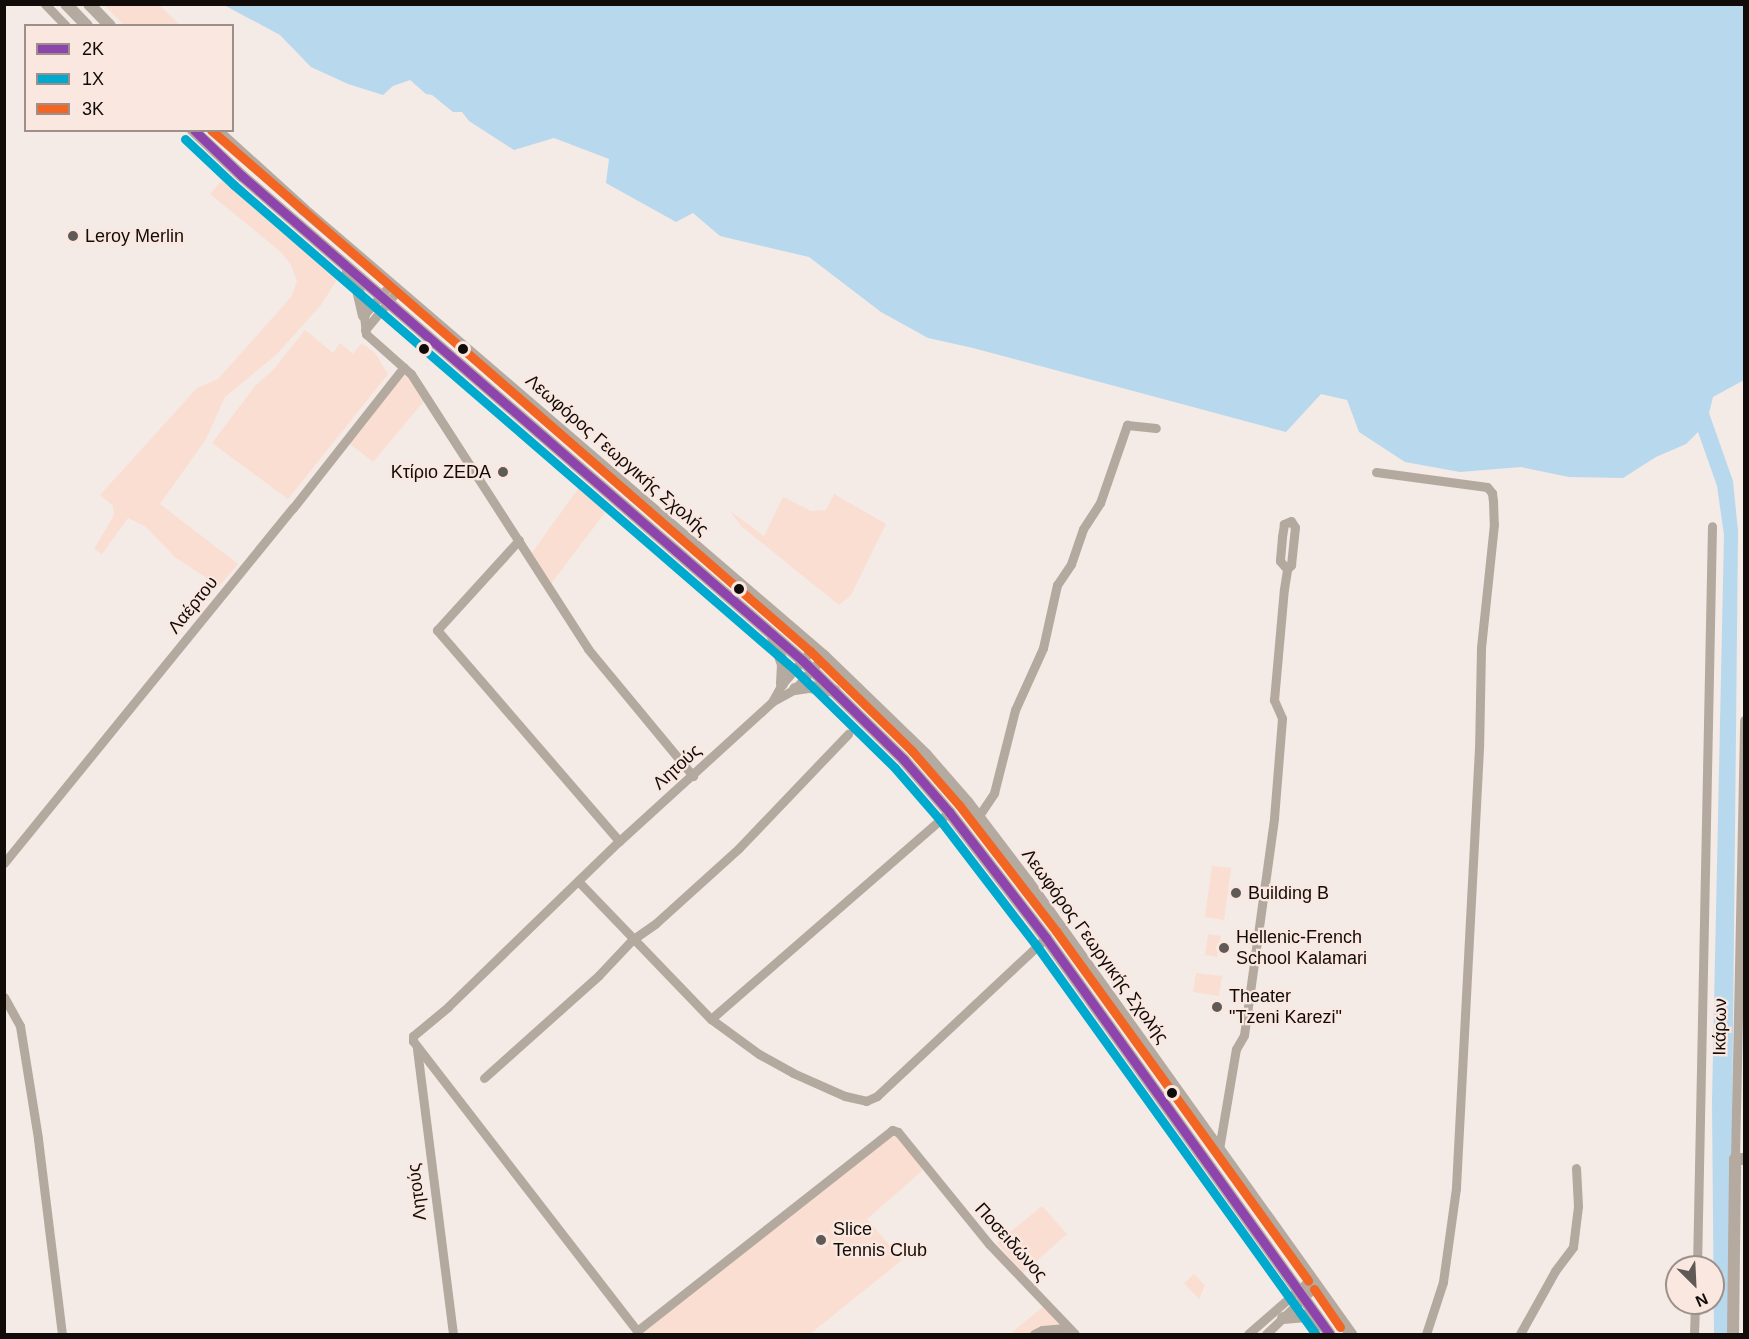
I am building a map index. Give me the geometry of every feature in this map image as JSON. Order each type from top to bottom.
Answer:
[{"type":"main road","points":[[66,4],[85,24]]},
{"type":"main road","points":[[89,4],[108,24]]},
{"type":"main road","name":"Λεωφόρος Γεωργικής Σχολής","points":[[195,132],[242,177],[802,660],[904,760],[949,812],[1046,938],[1328,1332]]},
{"type":"main road","name":"Λεωφόρος Γεωργικής Σχολής","points":[[218,132],[394,287],[814,646],[926,755],[978,817],[1087,963],[1352,1335]]},
{"type":"main road","points":[[345,265],[358,290],[364,315]]},
{"type":"main road","points":[[771,633],[783,664],[782,684]]},
{"type":"main road","points":[[795,689],[810,687],[836,691]]},
{"type":"main road","name":"Ικάρων","points":[[1733,1335],[1740,1159]]},
{"type":"main road","points":[[1282,1318],[1304,1316],[1328,1332]]},
{"type":"street","points":[[45,4],[64,24]]},
{"type":"street","points":[[365,330],[394,287]]},
{"type":"street","points":[[385,298],[364,315],[365,330],[369,337],[404,367],[415,380],[588,649],[693,776]]},
{"type":"street","name":"Λαέρτου","points":[[4,863],[293,508],[404,367]]},
{"type":"street","points":[[978,817],[994,793],[1015,710],[1043,648],[1057,585],[1071,564],[1083,529],[1100,502],[1126,425],[1156,428]]},
{"type":"street","points":[[1376,472],[1487,487],[1492,493],[1493,501],[1481,648],[1478,772],[1456,1188],[1443,1282],[1426,1335]]},
{"type":"street","points":[[1696,1255],[1712,526]]},
{"type":"street","points":[[519,540],[437,630],[619,841]]},
{"type":"street","points":[[1219,1149],[1236,1049],[1244,1035],[1274,818],[1282,717],[1274,700],[1287,569]]},
{"type":"street","name":"Λητούς","points":[[772,702],[782,684],[814,646]]},
{"type":"street","name":"Λητούς","points":[[453,1335],[417,1046],[413,1036],[448,1006],[619,841],[772,702],[795,689],[824,656]]},
{"type":"street","name":"Ικάρων","points":[[1740,1159],[1744,720]]},
{"type":"street","points":[[484,1078],[599,975],[632,940],[655,924],[739,848],[848,734]]},
{"type":"street","points":[[711,1019],[949,812]]},
{"type":"street","points":[[578,881],[632,940],[664,968],[711,1019],[759,1054],[794,1073],[845,1096],[866,1101],[877,1096],[1046,938]]},
{"type":"street","points":[[4,997],[20,1026],[38,1139],[62,1335]]},
{"type":"street","name":"Ποσειδώνος","points":[[417,1046],[638,1331],[890,1131],[898,1132],[926,1169],[1065,1328],[1075,1335]]},
{"type":"street","points":[[1520,1335],[1572,1247],[1578,1206],[1576,1167]]},
{"type":"street","points":[[1248,1335],[1314,1282]]},
{"type":"street","points":[[1266,1335],[1301,1292]]},
{"type":"street","points":[[1695,1315],[1695,1335]]},
{"type":"street","points":[[1034,1335],[1042,1330],[1065,1328]]},
{"type":"shaded area","points":[[104,5],[159,5],[179,24],[123,24]]},
{"type":"shaded area","points":[[224,178],[280,223],[338,278],[321,305],[276,355],[225,397],[206,439],[160,504],[238,564],[219,586],[176,558],[145,526],[128,518],[102,554],[94,549],[114,515],[113,506],[100,495],[197,388],[218,379],[291,297],[297,281],[291,265],[281,252],[210,194]]},
{"type":"shaded area","points":[[305,330],[333,353],[340,343],[353,354],[361,344],[364,345],[375,353],[388,374],[288,499],[212,443],[255,386],[274,369]]},
{"type":"shaded area","points":[[404,373],[424,401],[373,462],[350,444]]},
{"type":"shaded area","points":[[583,482],[610,506],[550,585],[531,554]]},
{"type":"shaded area","points":[[834,494],[886,524],[851,595],[839,605],[741,526],[730,511],[764,536],[783,497],[811,511],[826,510]]},
{"type":"shaded area","points":[[1212,866],[1231,868],[1224,920],[1205,917]]},
{"type":"shaded area","points":[[1208,934],[1221,936],[1217,957],[1205,955]]},
{"type":"shaded area","points":[[1196,973],[1222,976],[1219,996],[1193,992]]},
{"type":"shaded area","name":"Slice Tennis Club","points":[[897,1127],[920,1160],[922,1171],[867,1219],[902,1260],[810,1334],[639,1334]]},
{"type":"shaded area","points":[[1042,1206],[1067,1234],[1023,1273],[997,1243]]},
{"type":"shaded area","points":[[1194,1274],[1205,1285],[1199,1299],[1184,1283]]},
{"type":"shaded area","points":[[1044,1306],[1070,1334],[1010,1334]]},
{"type":"water","points":[[224,5],[1744,5],[1744,380],[1713,397],[1709,413],[1733,481],[1738,531],[1730,1334],[1714,1334],[1714,1315],[1725,1315],[1725,1255],[1713,1255],[1712,1100],[1724,535],[1717,486],[1698,432],[1686,444],[1656,457],[1623,478],[1569,477],[1521,467],[1460,472],[1405,462],[1359,432],[1347,400],[1321,394],[1286,432],[928,338],[881,312],[809,257],[720,236],[693,213],[676,222],[606,183],[609,159],[554,138],[514,150],[469,121],[462,112],[453,112],[432,95],[426,94],[410,80],[393,86],[383,95],[348,84],[311,67],[280,35]]},
{"type":"transit line","name":"2Κ","points":[[196,132],[242,176],[802,660],[904,760],[949,812],[1046,938],[1330,1334]]},
{"type":"transit line","name":"3Κ","points":[[213,132],[810,651],[912,751],[959,805],[1056,931],[1308,1281]]},
{"type":"transit line","name":"1Χ","points":[[185,139],[234,185],[794,669],[895,768],[940,820],[1036,945],[1316,1334]]},
{"type":"transit line","name":"3Κ","points":[[1314,1289],[1340,1327]]},
{"type":"place","name":"Leroy Merlin","points":[[73,236]]},
{"type":"place","name":"Κτίριο ZEDA","points":[[503,472]]},
{"type":"place","name":"Building B","points":[[1236,893]]},
{"type":"place","name":"Hellenic-French School Kalamari","points":[[1224,948]]},
{"type":"place","name":"Theater \"Tzeni Karezi\"","points":[[1217,1007]]},
{"type":"place","name":"Slice Tennis Club","points":[[821,1240]]}]
